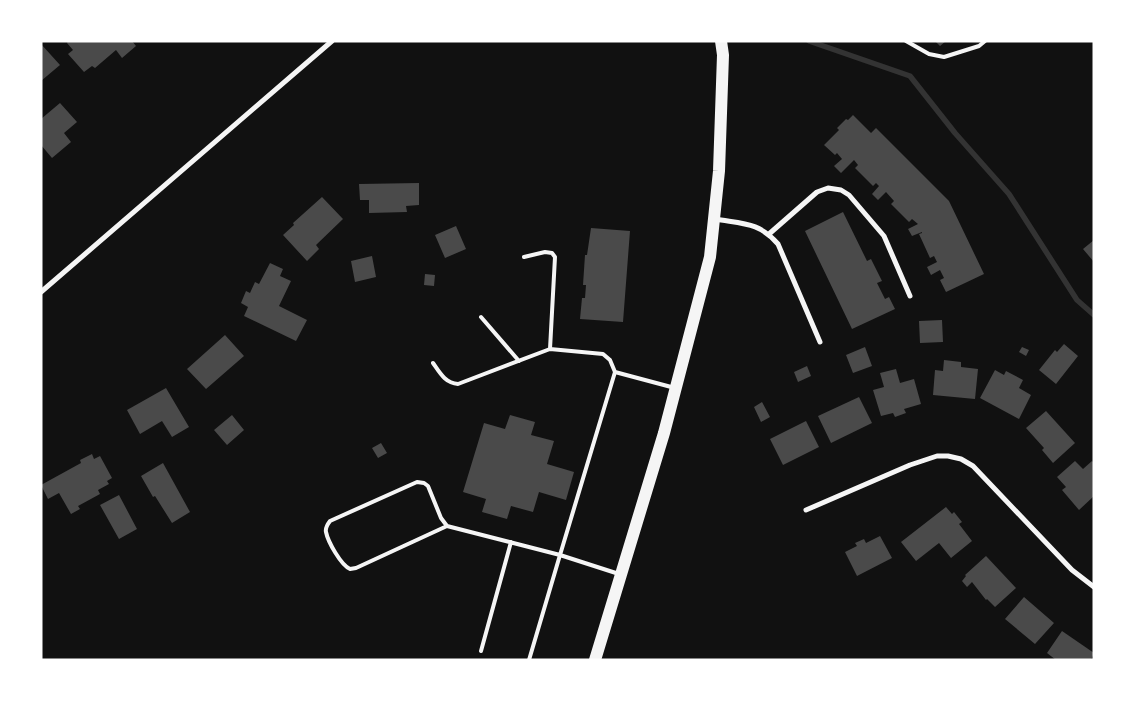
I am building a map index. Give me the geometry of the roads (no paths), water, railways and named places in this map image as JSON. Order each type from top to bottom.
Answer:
[{"type":"main road","points":[[595,660],[664,433],[710,257],[715,219],[722,112],[723,55],[721,41]]},
{"type":"street","points":[[41,292],[332,41]]},
{"type":"street","points":[[769,234],[817,192],[828,188],[840,190],[849,195],[884,236],[910,296]]},
{"type":"street","points":[[715,219],[757,226],[769,234],[778,244],[820,342]]},
{"type":"street","points":[[806,510],[910,465],[937,456],[962,459],[973,466],[1072,570],[1094,587]]},
{"type":"lane","points":[[906,41],[929,54],[944,58],[979,46],[985,41]]},
{"type":"lane","points":[[524,257],[544,252],[552,253],[555,257],[550,349]]},
{"type":"lane","points":[[481,317],[519,361]]},
{"type":"lane","points":[[433,363],[446,380],[452,384],[458,384],[550,349],[603,354],[610,360],[615,372],[529,660]]},
{"type":"lane","points":[[615,372],[675,389]]},
{"type":"lane","points":[[447,526],[441,518],[428,486],[417,482],[330,521],[326,526],[326,531],[341,562],[350,569],[356,568],[447,526],[560,555],[621,575]]},
{"type":"lane","points":[[481,651],[511,542]]},
{"type":"waterway","points":[[809,41],[910,76],[955,133],[1009,194],[1077,300],[1094,315]]}]
